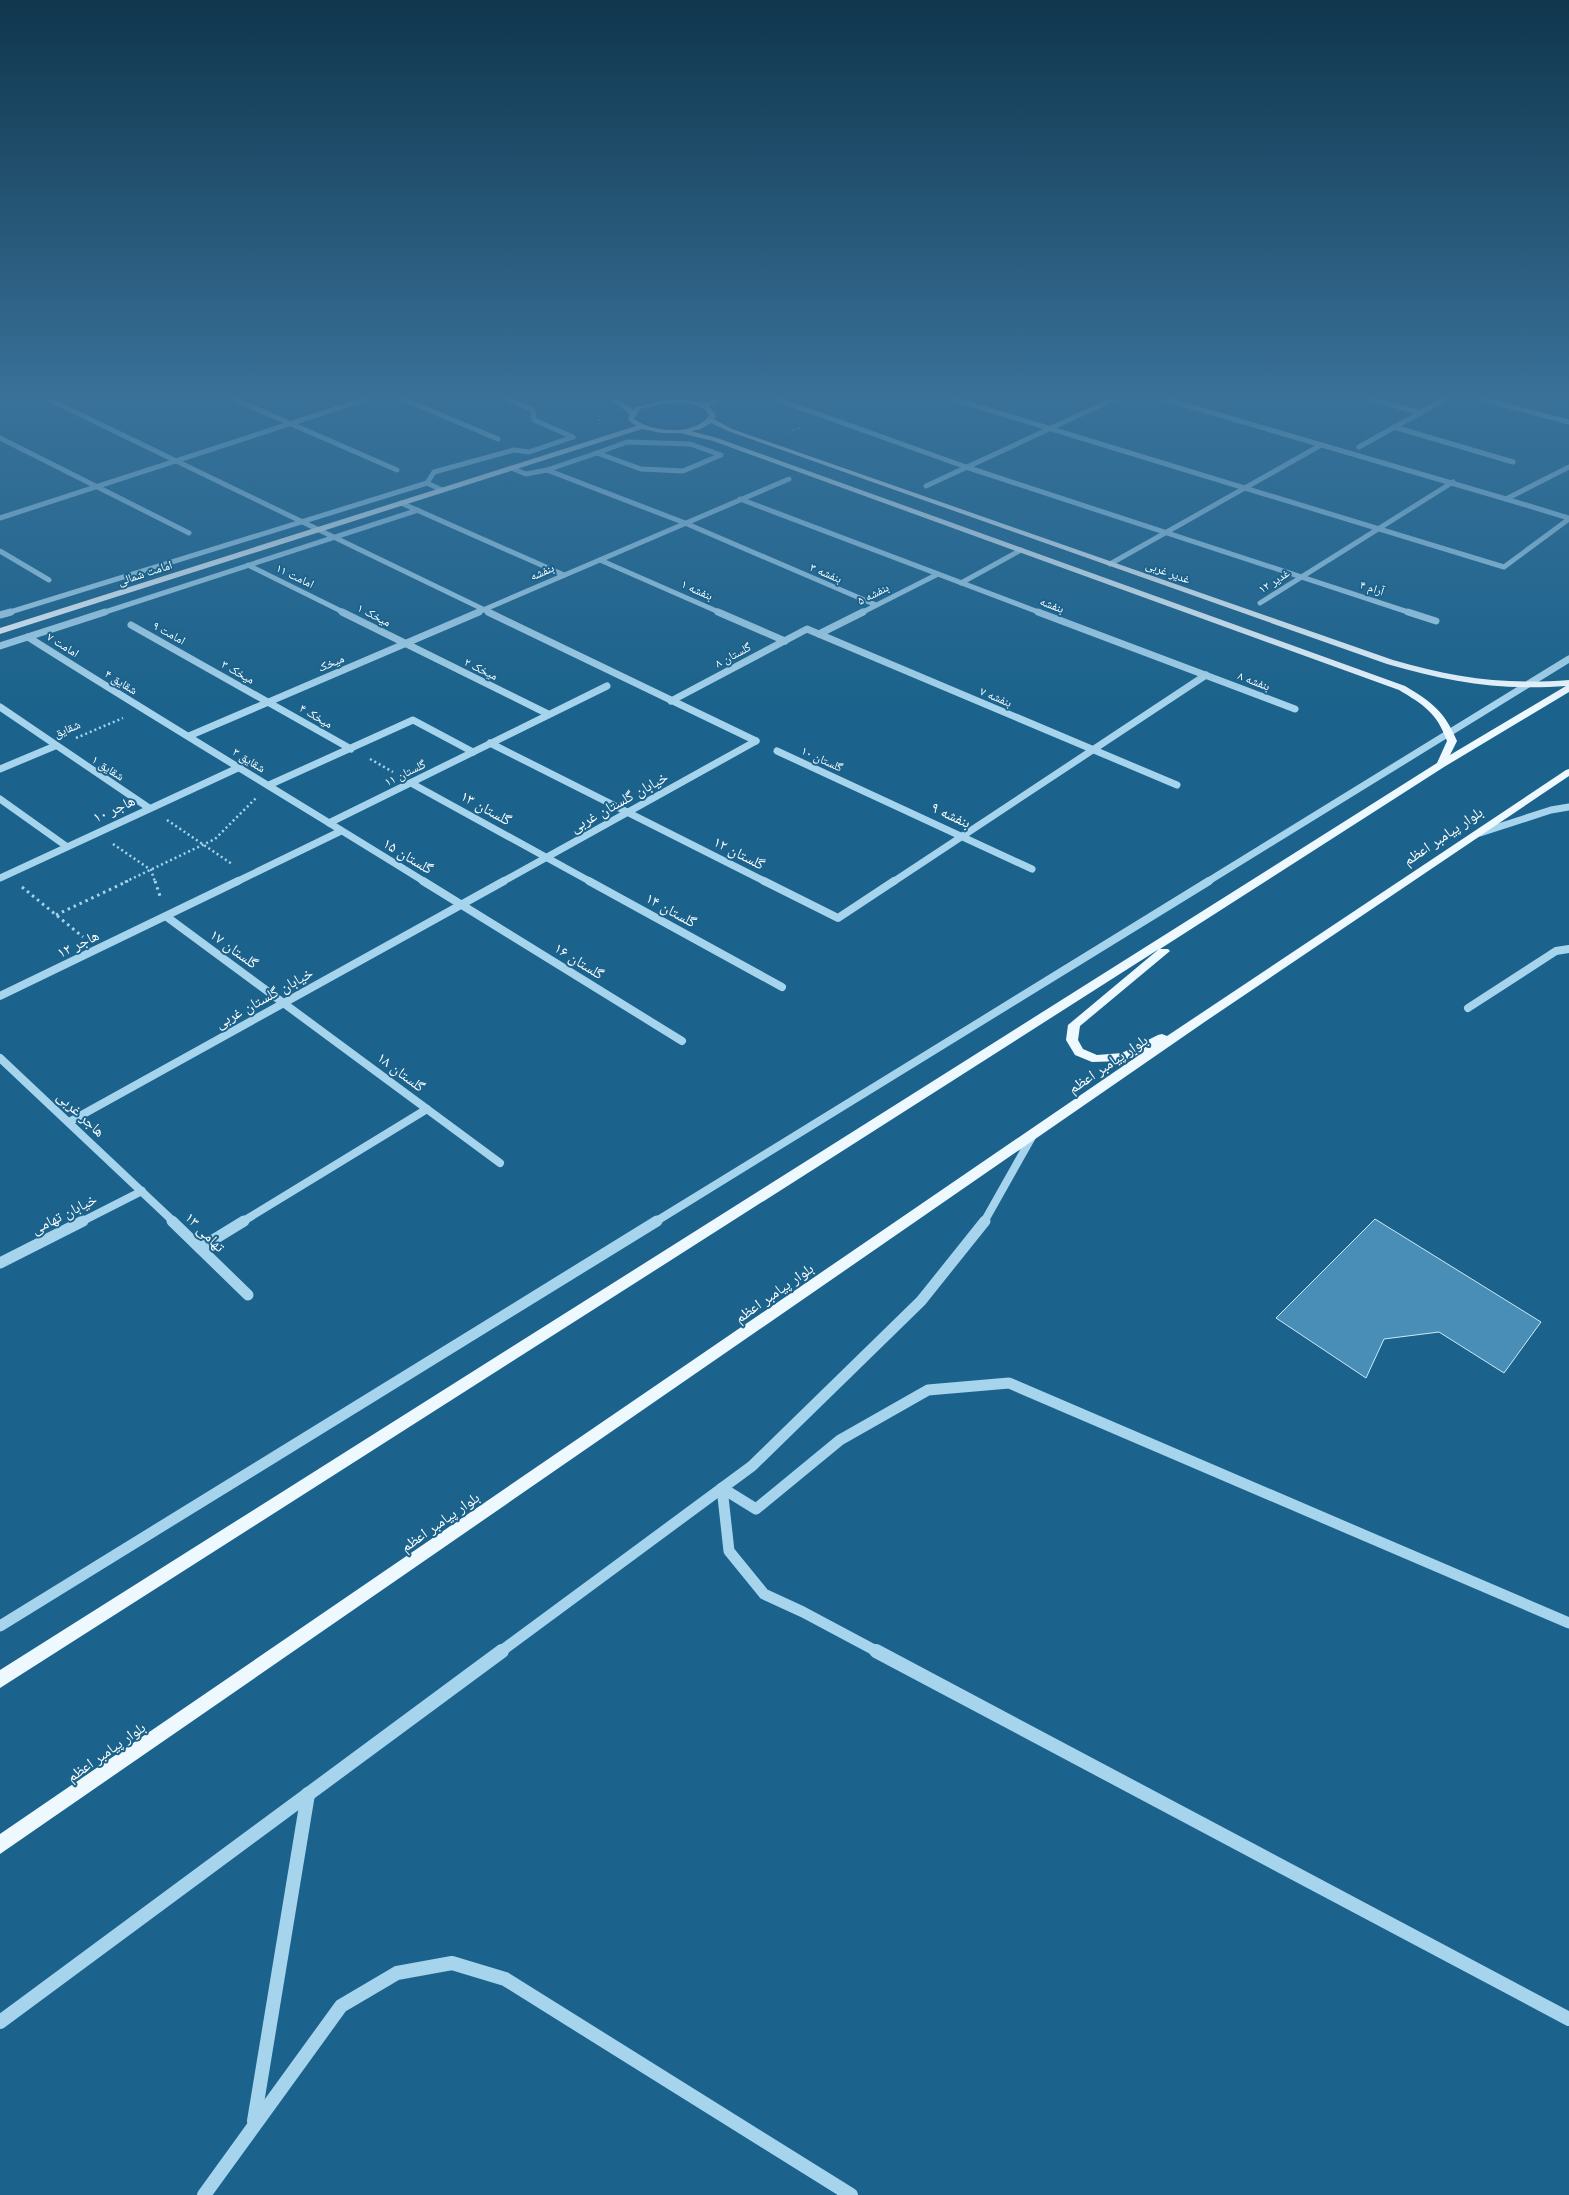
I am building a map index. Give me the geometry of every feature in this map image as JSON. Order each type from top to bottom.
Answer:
[{"type":"main road","name":"امامت شمالی","points":[[0,632],[406,501]]},
{"type":"main road","name":"غدیر غربی","points":[[887,501],[1402,688],[1429,704],[1446,722],[1449,732]]},
{"type":"main road","name":"غدیر غربی","points":[[933,501],[1429,674],[1497,686],[1569,683]]},
{"type":"main road","points":[[1372,677],[1387,678],[1397,674],[1398,668],[1390,662]]},
{"type":"main road","points":[[0,1680],[1441,765],[1569,688]]},
{"type":"main road","points":[[1441,765],[1452,741],[1449,732]]},
{"type":"main road","name":"بلوار پیامبر اعظم","points":[[0,1845],[1202,1018],[1472,835],[1569,772]]},
{"type":"main road","points":[[1202,1018],[1124,1057],[1096,1059],[1079,1052],[1072,1040],[1074,1025],[1209,914]]},
{"type":"street","points":[[0,518],[52,501]]},
{"type":"street","points":[[126,501],[189,533]]},
{"type":"street","name":"خیابان گلستان غربی","points":[[69,1122],[756,742],[260,501]]},
{"type":"street","points":[[0,616],[367,501]]},
{"type":"street","points":[[629,501],[685,523]]},
{"type":"street","name":"بنفشه","points":[[483,610],[734,501]]},
{"type":"street","name":"بنفشه","points":[[746,501],[1206,675]]},
{"type":"street","points":[[1068,501],[1301,577]]},
{"type":"street","points":[[1110,564],[1219,501]]},
{"type":"street","points":[[1289,501],[1504,567],[1569,518]]},
{"type":"street","name":"غدیر ۱۲","points":[[1260,603],[1422,501]]},
{"type":"street","points":[[1517,501],[1569,518]]},
{"type":"street","points":[[401,503],[564,575]]},
{"type":"street","points":[[0,646],[418,510]]},
{"type":"street","name":"بنفشه ۳","points":[[685,523],[876,605]]},
{"type":"street","points":[[961,583],[1021,550]]},
{"type":"street","points":[[0,551],[49,580]]},
{"type":"street","name":"بنفشه ۱","points":[[600,560],[784,641]]},
{"type":"street","name":"امامت ۱۱","points":[[248,565],[333,606]]},
{"type":"street","name":"بنفشه ۵","points":[[819,634],[938,574]]},
{"type":"street","name":"آرام ۴","points":[[1301,577],[1436,621]]},
{"type":"street","name":"میخک ۱","points":[[333,606],[405,643]]},
{"type":"street","name":"میخک","points":[[189,736],[483,610]]},
{"type":"street","name":"امامت ۹","points":[[132,625],[196,661]]},
{"type":"street","name":"گلستان ۸","points":[[671,701],[807,629]]},
{"type":"street","name":"بنفشه ۷","points":[[807,629],[1177,785]]},
{"type":"street","name":"امامت ۷","points":[[28,636],[86,673]]},
{"type":"street","name":"میخک ۲","points":[[405,643],[548,714]]},
{"type":"street","points":[[0,1626],[1569,659]]},
{"type":"street","name":"میخک ۳","points":[[196,661],[269,702]]},
{"type":"street","name":"شقایق ۴","points":[[86,673],[143,710]]},
{"type":"street","points":[[962,836],[1206,675]]},
{"type":"street","name":"بنفشه ۸","points":[[1206,675],[1295,709]]},
{"type":"street","name":"گلستان ۱۱","points":[[329,823],[607,686]]},
{"type":"street","name":"میخک ۴","points":[[269,702],[351,749]]},
{"type":"street","name":"شقایق ۱","points":[[3,709],[148,808]]},
{"type":"street","name":"شقایق ۳","points":[[143,710],[240,767],[341,831]]},
{"type":"street","points":[[269,785],[414,720],[473,752]]},
{"type":"street","points":[[490,743],[628,812]]},
{"type":"street","name":"شقایق","points":[[0,769],[55,746]]},
{"type":"street","name":"گلستان ۱۰","points":[[777,751],[857,788]]},
{"type":"street","name":"هاجر ۱۰","points":[[3,876],[240,767]]},
{"type":"street","name":"گلستان ۱۳","points":[[411,782],[548,857]]},
{"type":"street","name":"بنفشه ۹","points":[[857,788],[1032,869]]},
{"type":"street","points":[[0,799],[66,846]]},
{"type":"street","points":[[1472,835],[1551,810],[1569,807]]},
{"type":"street","name":"گلستان ۱۲","points":[[628,812],[838,918],[962,836]]},
{"type":"street","points":[[167,917],[341,831]]},
{"type":"street","name":"گلستان ۱۵","points":[[341,831],[461,905]]},
{"type":"street","name":"گلستان ۱۴","points":[[548,857],[782,987]]},
{"type":"street","name":"گلستان ۱۶","points":[[461,905],[682,1041]]},
{"type":"street","name":"هاجر ۱۲","points":[[0,996],[167,917]]},
{"type":"street","name":"گلستان ۱۷","points":[[167,917],[285,1003]]},
{"type":"street","points":[[1468,1008],[1556,951],[1569,949]]},
{"type":"street","name":"گلستان ۱۸","points":[[285,1003],[500,1163]]},
{"type":"street","name":"هاجر غربی","points":[[0,1058],[142,1191]]},
{"type":"street","points":[[200,1248],[427,1109]]},
{"type":"street","points":[[0,2022],[752,1466],[921,1301],[981,1228],[1034,1134]]},
{"type":"street","name":"تهامی ۱۳","points":[[142,1191],[248,1295]]},
{"type":"street","name":"خیابان تهامی","points":[[0,1263],[142,1191]]},
{"type":"street","points":[[722,1488],[756,1509],[840,1440],[928,1390],[1009,1383],[1569,1623]]},
{"type":"street","points":[[722,1488],[729,1551],[764,1594],[812,1616],[1569,2019]]},
{"type":"street","points":[[254,2124],[308,1794]]},
{"type":"street","points":[[204,2195],[341,2006],[397,1973],[452,1963],[505,1979],[851,2195]]},
{"type":"path","name":"شقایق","points":[[55,746],[143,710]]},
{"type":"path","points":[[351,749],[411,782]]},
{"type":"path","points":[[56,915],[215,839],[269,785]]},
{"type":"path","points":[[148,808],[204,844],[248,877]]},
{"type":"path","points":[[96,832],[151,870],[167,917]]},
{"type":"path","points":[[3,876],[99,950]]},
{"type":"building","points":[[1375,1219],[1541,1322],[1504,1373],[1439,1332],[1384,1339],[1366,1378],[1276,1318]]}]
